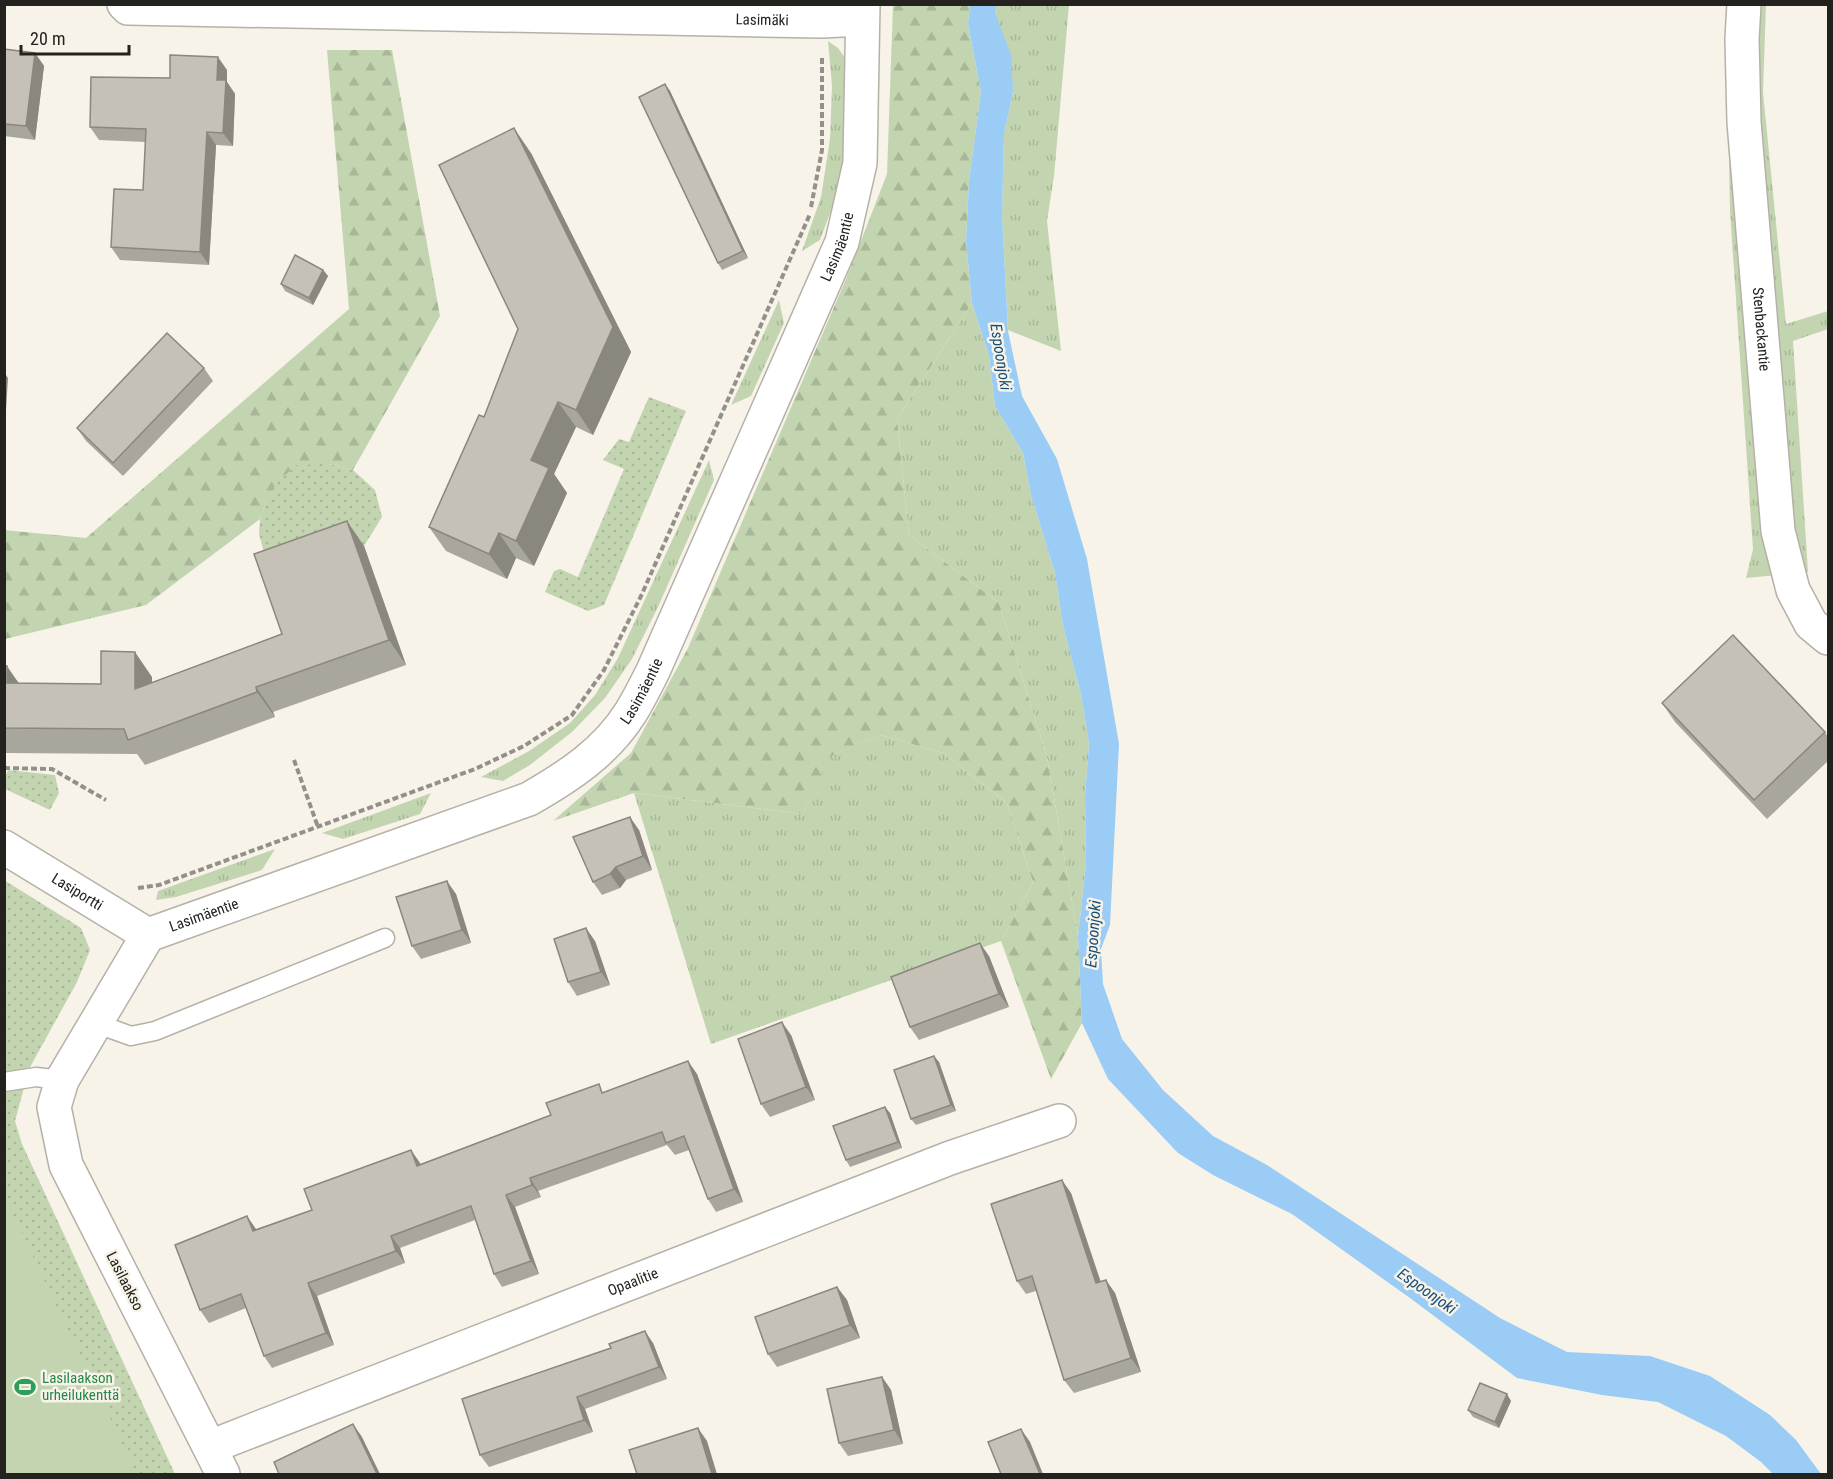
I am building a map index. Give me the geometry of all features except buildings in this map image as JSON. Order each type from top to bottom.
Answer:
[{"type":"street","name":"Lasimäki","points":[[124,4],[128,8],[612,15],[822,21],[863,12]]},
{"type":"street","name":"Stenbackantie","points":[[1744,4],[1742,39],[1744,122],[1778,531],[1793,590],[1811,624],[1828,638]]},
{"type":"street","name":"Lasimäentie","points":[[148,935],[529,799],[571,774],[604,747],[630,713],[658,660],[842,242],[860,163],[863,12]]},
{"type":"street","name":"Lasiportti","points":[[4,847],[148,935]]},
{"type":"street","points":[[62,1080],[148,935]]},
{"type":"street","name":"Lasilaakso","points":[[62,1080],[54,1107],[66,1165],[217,1461]]},
{"type":"street","name":"Opaalitie","points":[[217,1461],[950,1158],[1059,1122]]},
{"type":"lane","points":[[95,1023],[131,1036],[155,1031],[385,938]]},
{"type":"lane","points":[[4,1082],[36,1077],[62,1080]]},
{"type":"path","points":[[138,888],[159,885],[475,769],[524,746],[572,715],[604,670],[642,594],[809,216],[822,150],[822,21]]},
{"type":"path","points":[[294,760],[318,827]]},
{"type":"path","points":[[4,768],[52,769],[106,800]]},
{"type":"green space","points":[[893,5],[970,5],[968,24],[981,92],[969,181],[966,242],[972,303],[897,419],[909,535],[999,603],[1047,757],[1078,936],[1082,1023],[1051,1079],[1001,941],[1033,882],[1007,803],[943,753],[881,735],[829,757],[803,814],[634,793],[553,821],[631,753],[688,648],[846,279],[887,174]]},
{"type":"green space","points":[[997,5],[1069,5],[1054,176],[1047,221],[1061,351],[1008,330],[1002,215],[1004,134],[1013,92],[995,13]]},
{"type":"green space","points":[[1726,5],[1766,5],[1763,92],[1786,324],[1828,311],[1828,329],[1793,341],[1808,572],[1746,578],[1753,549],[1730,211]]},
{"type":"green space","points":[[828,41],[838,48],[846,59],[846,142],[836,197],[820,240],[802,251],[821,197],[830,139],[832,86]]},
{"type":"green space","points":[[327,50],[392,50],[440,316],[353,470],[329,464],[267,499],[260,519],[146,605],[5,639],[4,530],[86,538],[349,309]]},
{"type":"green space","points":[[779,300],[784,323],[751,396],[731,405]]},
{"type":"green space","points":[[972,303],[989,356],[995,406],[1023,453],[1031,495],[1055,573],[1063,626],[1081,694],[1089,744],[1085,797],[1086,864],[1078,936],[1047,757],[999,603],[909,535],[897,419]]},
{"type":"green space","points":[[649,397],[686,411],[604,605],[588,611],[545,592],[554,571],[560,569],[578,577],[624,469],[603,460],[619,439],[629,442]]},
{"type":"green space","points":[[709,460],[714,480],[658,607],[632,659],[605,698],[572,732],[530,765],[503,781],[481,777],[529,751],[570,723],[595,695],[618,658]]},
{"type":"green space","points":[[329,464],[353,470],[375,490],[382,517],[364,546],[271,579],[259,534],[260,519],[267,499],[278,481],[297,465]]},
{"type":"green space","points":[[881,735],[943,753],[1007,803],[1033,882],[1001,941],[711,1044],[634,793],[803,814],[828,757]]},
{"type":"green space","points":[[8,770],[55,775],[59,793],[50,810],[5,789]]},
{"type":"green space","points":[[431,793],[420,814],[343,839],[322,833]]},
{"type":"green space","points":[[275,849],[262,870],[176,897],[156,900],[158,891]]},
{"type":"green space","points":[[4,880],[81,928],[90,950],[77,982],[29,1069],[15,1121],[22,1144],[175,1474],[5,1474]]},
{"type":"green space","points":[[5,1196],[16,1221],[137,1474],[5,1474]]},
{"type":"water","name":"Espoonjoki","points":[[970,5],[997,5],[995,13],[1011,55],[1013,92],[1004,134],[1002,215],[1008,331],[1022,396],[1057,459],[1087,559],[1119,744],[1110,925],[1101,949],[1103,984],[1122,1039],[1163,1090],[1213,1136],[1267,1165],[1500,1318],[1567,1352],[1650,1356],[1710,1376],[1770,1415],[1796,1440],[1821,1474],[1773,1474],[1726,1436],[1658,1402],[1602,1395],[1517,1378],[1292,1214],[1213,1175],[1178,1153],[1108,1079],[1082,1023],[1078,936],[1086,864],[1085,797],[1089,744],[1081,694],[1063,626],[1055,573],[1031,495],[1023,453],[995,406],[989,356],[972,303],[966,242],[969,181],[981,92],[968,24]]},
{"type":"place","name":"Lasilaakson urheilukenttä","points":[[25,1387]]}]
